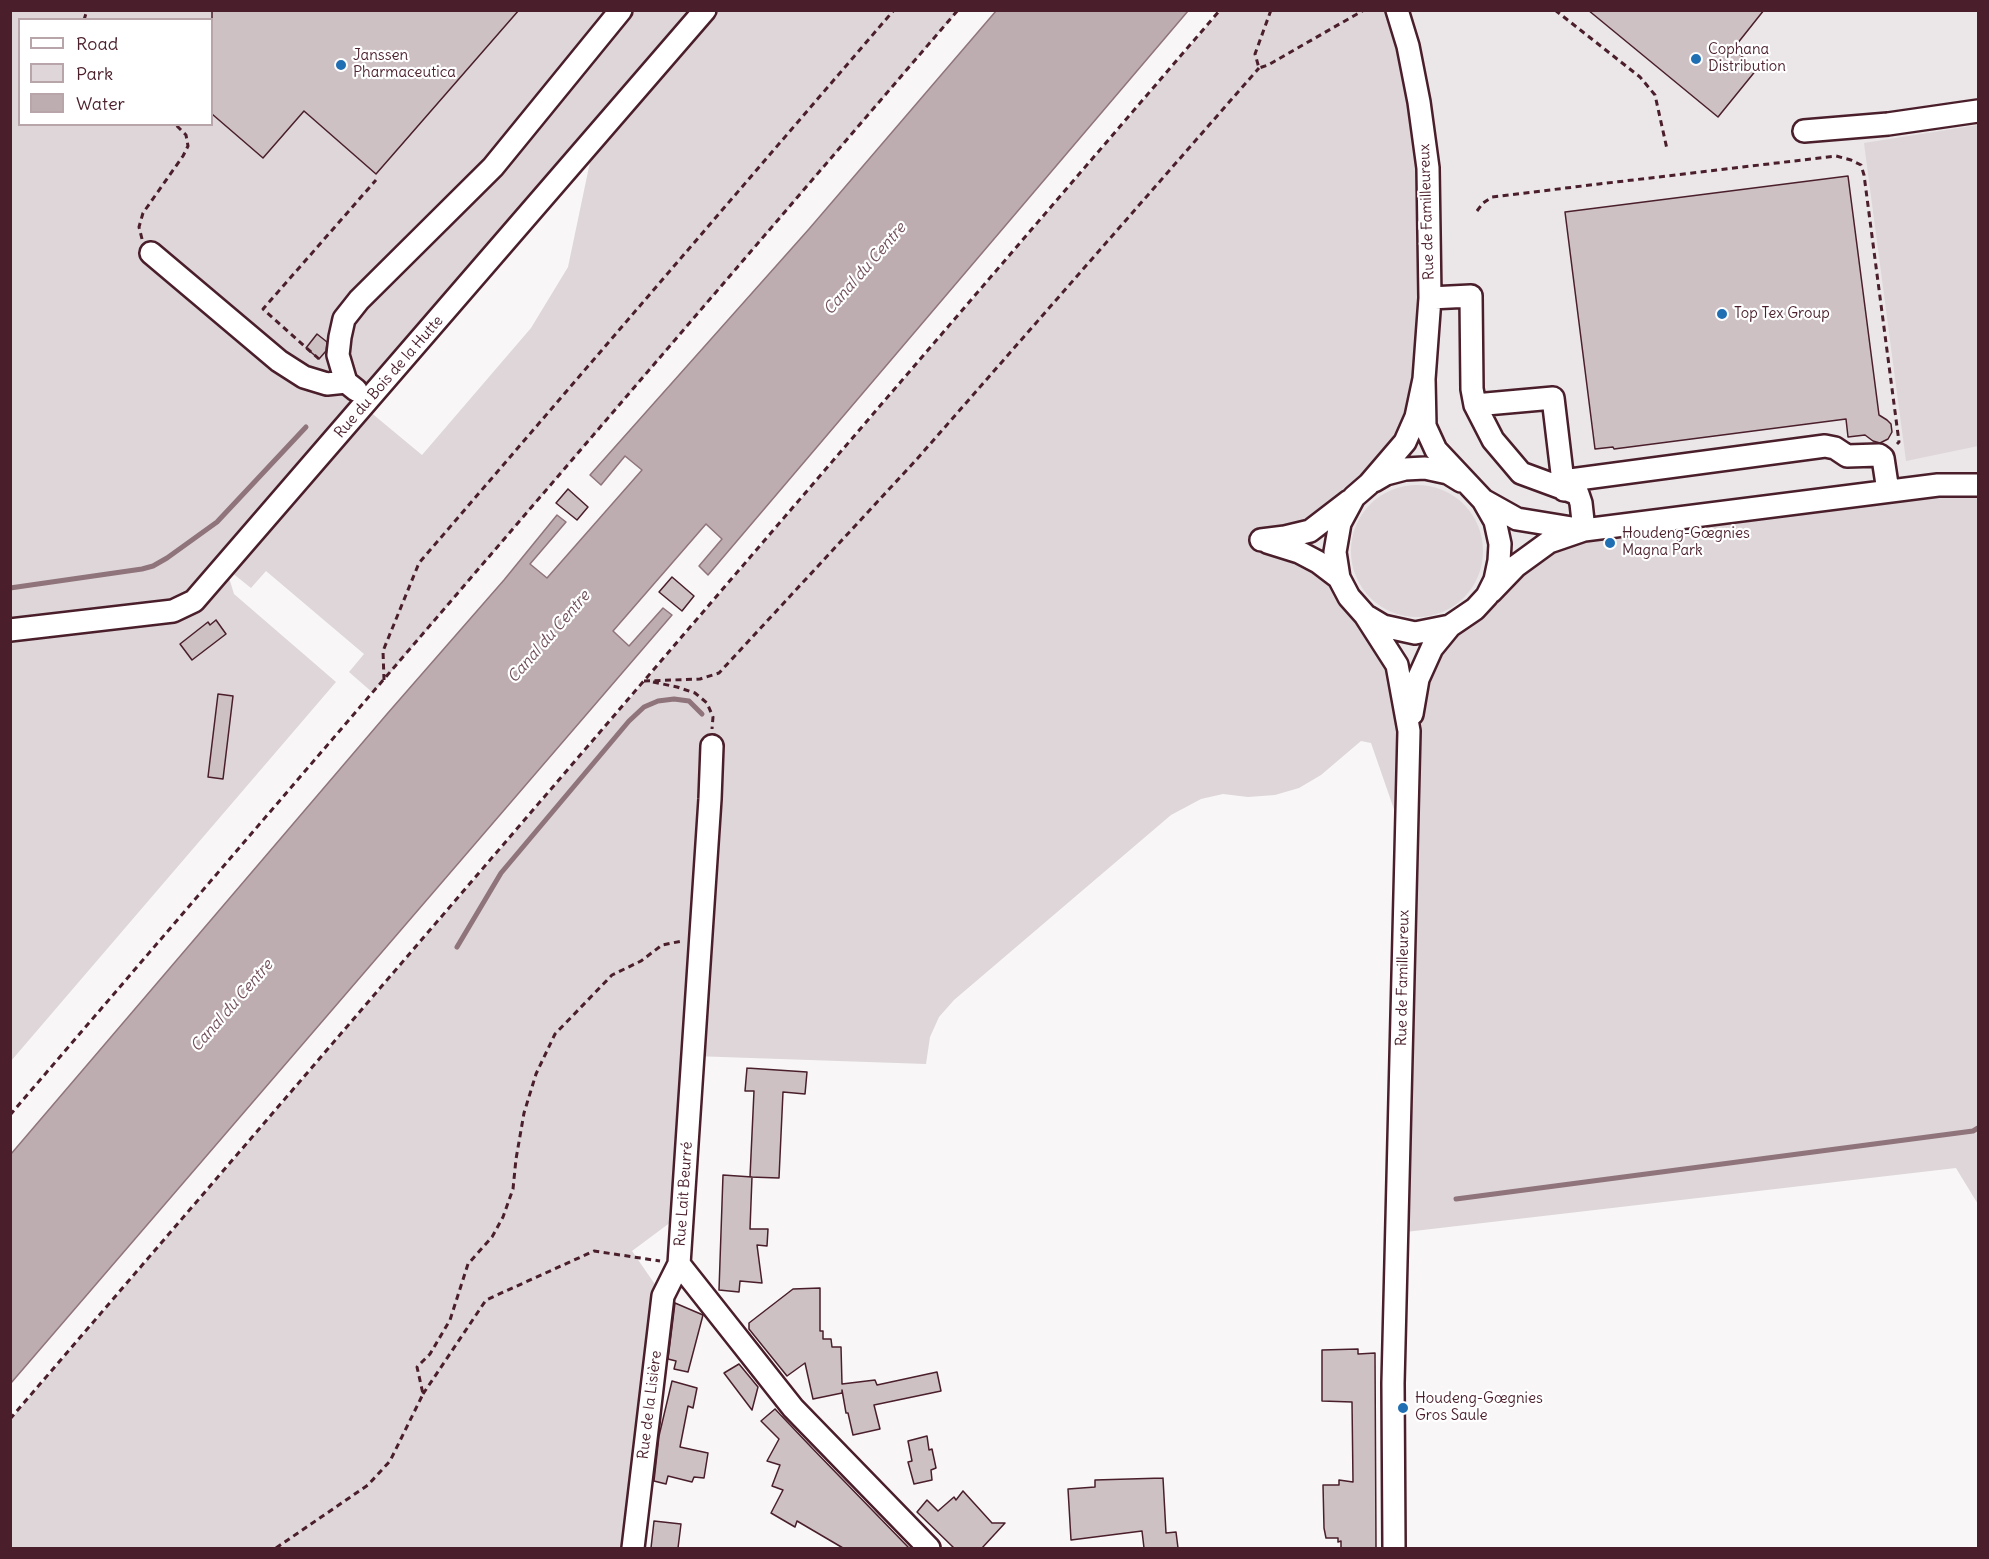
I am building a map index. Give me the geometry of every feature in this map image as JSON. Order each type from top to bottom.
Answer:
[{"type":"street","points":[[368,400],[346,382],[338,355],[344,319],[359,300],[493,167],[621,10]]},
{"type":"street","name":"Rue du Bois de la Hutte","points":[[10,630],[173,611],[194,601],[705,10]]},
{"type":"street","name":"Rue de Familleureux","points":[[1365,615],[1383,626],[1415,633],[1450,626],[1475,609],[1487,596],[1495,580],[1500,544],[1495,521],[1483,500],[1436,450],[1425,426],[1424,379],[1430,298],[1428,168],[1411,58],[1397,10]]},
{"type":"street","points":[[1804,131],[1888,124],[1978,111]]},
{"type":"street","points":[[151,253],[279,361],[304,377],[316,381],[327,384],[346,382]]},
{"type":"street","points":[[1430,298],[1471,296],[1472,389],[1475,405],[1493,440],[1521,473],[1563,486],[1578,494],[1584,530]]},
{"type":"street","name":"Rue de Familleureux","points":[[1394,1548],[1394,1352],[1409,731],[1397,665],[1365,615],[1349,597],[1340,578],[1335,552],[1340,523],[1362,490],[1405,442],[1416,417],[1424,379]]},
{"type":"street","points":[[1475,405],[1553,398],[1563,486]]},
{"type":"street","points":[[1563,486],[1825,446],[1835,448],[1847,456],[1879,455],[1883,458],[1888,491]]},
{"type":"street","name":"Rue de Familleureux","points":[[1362,490],[1386,474],[1405,469],[1425,468],[1448,473],[1468,485]]},
{"type":"street","points":[[1938,485],[1978,473]]},
{"type":"street","points":[[1487,596],[1516,566],[1549,542],[1584,530],[1938,485],[1978,485]]},
{"type":"street","points":[[1340,578],[1299,552],[1261,540],[1310,531],[1362,490]]},
{"type":"street","points":[[1483,500],[1517,519],[1584,530]]},
{"type":"street","points":[[1409,731],[1418,679],[1432,648],[1450,626]]},
{"type":"street","name":"Rue Lait Beurré","points":[[712,746],[679,1264],[793,1408],[929,1548]]},
{"type":"street","name":"Rue de la Lisière","points":[[633,1548],[663,1296],[679,1264]]},
{"type":"path","points":[[384,680],[382,651],[419,563],[894,10]]},
{"type":"path","points":[[10,1115],[958,10]]},
{"type":"path","points":[[10,1419],[1220,10]]},
{"type":"path","points":[[1259,68],[1255,54],[1271,10]]},
{"type":"path","points":[[644,681],[700,679],[719,673],[917,459],[1259,68],[1364,10]]},
{"type":"path","points":[[1555,10],[1624,64],[1655,95],[1667,149]]},
{"type":"path","points":[[151,253],[142,241],[139,227],[143,213],[188,146],[186,135],[177,126]]},
{"type":"path","points":[[1478,211],[1483,203],[1492,197],[1599,184],[1836,156],[1861,165],[1899,442],[1883,458]]},
{"type":"path","points":[[322,361],[263,309],[376,180]]},
{"type":"path","points":[[644,681],[694,693],[707,703],[713,717],[712,746]]},
{"type":"path","points":[[423,1394],[417,1367],[430,1354],[450,1320],[468,1264],[492,1237],[503,1217],[513,1189],[524,1113],[536,1074],[555,1034],[612,975],[641,961],[662,945],[701,936]]},
{"type":"path","points":[[276,1548],[368,1485],[390,1461],[423,1394],[486,1300],[594,1251],[679,1264]]},
{"type":"shaded area","points":[[1397,11],[1978,11],[1978,1204],[1956,1168],[1471,750],[805,673]]},
{"type":"green space","points":[[10,11],[958,11],[373,693],[349,672],[364,654],[266,571],[251,588],[226,568],[234,594],[336,682],[11,1061]],"holes":[[[591,143],[590,162],[568,267],[531,328],[422,455],[363,406]]]},
{"type":"green space","points":[[1220,11],[1397,11],[1428,168],[1416,417],[1369,484],[1285,537],[1318,562],[1385,643],[1409,728],[1432,648],[1549,542],[1978,485],[1978,1204],[1956,1168],[1397,1233],[1406,844],[1371,743],[1361,741],[1321,775],[1299,788],[1275,795],[1248,797],[1223,794],[1201,799],[1171,815],[954,1000],[939,1017],[930,1037],[926,1064],[693,1056],[683,1213],[632,1251],[663,1296],[633,1548],[11,1548],[11,1419]]},
{"type":"green space","points":[[1978,125],[1978,446],[1906,461],[1864,143]]},
{"type":"green space","points":[[1417,485],[1442,490],[1464,504],[1478,526],[1483,551],[1478,576],[1464,598],[1442,612],[1417,617],[1392,612],[1370,598],[1356,576],[1351,551],[1356,526],[1370,504],[1392,490]]},
{"type":"water","name":"Canal du Centre","points":[[996,11],[1188,11],[708,575],[699,566],[722,539],[706,524],[613,631],[629,646],[663,608],[672,615],[11,1383],[11,1154],[504,580],[557,515],[566,522],[530,564],[547,578],[642,470],[625,456],[601,485],[590,475],[809,229]]},
{"type":"building","name":"Janssen Pharmaceutica","points":[[212,10],[519,10],[376,174],[304,111],[263,158],[213,115]]},
{"type":"building","name":"Cophana Distribution","points":[[1588,10],[1764,10],[1733,49],[1757,69],[1718,117]]},
{"type":"building","name":"Top Tex Group","points":[[1848,176],[1879,415],[1891,424],[1892,432],[1888,439],[1880,443],[1865,435],[1848,437],[1846,419],[1614,449],[1613,447],[1595,449],[1565,212]]},
{"type":"building","points":[[317,334],[327,342],[326,351],[319,359],[306,348]]},
{"type":"building","points":[[568,489],[588,507],[577,520],[556,503]]},
{"type":"building","points":[[672,577],[694,596],[682,611],[659,592]]},
{"type":"building","points":[[216,620],[226,634],[192,660],[180,644],[208,622],[210,625]]},
{"type":"building","points":[[218,694],[233,696],[223,779],[208,777]]},
{"type":"building","points":[[747,1068],[807,1072],[805,1094],[783,1092],[779,1178],[750,1177],[754,1091],[745,1091]]},
{"type":"building","points":[[723,1175],[752,1177],[750,1229],[768,1229],[767,1246],[757,1245],[762,1283],[740,1281],[739,1292],[719,1290]]},
{"type":"building","points":[[820,1288],[820,1331],[823,1331],[823,1339],[831,1339],[832,1347],[841,1347],[842,1384],[875,1380],[877,1385],[937,1372],[941,1391],[874,1405],[880,1429],[853,1435],[842,1390],[842,1393],[813,1399],[805,1363],[787,1376],[749,1329],[749,1323],[793,1289]]},
{"type":"building","points":[[675,1303],[703,1315],[688,1372],[674,1369],[676,1361],[668,1359]]},
{"type":"building","points":[[1358,1349],[1358,1354],[1375,1353],[1376,1548],[1341,1548],[1341,1541],[1338,1542],[1338,1538],[1326,1538],[1324,1528],[1323,1485],[1339,1485],[1339,1480],[1353,1482],[1352,1402],[1322,1401],[1322,1350]]},
{"type":"building","points":[[739,1364],[758,1387],[752,1410],[724,1373]]},
{"type":"building","points":[[672,1381],[697,1388],[693,1408],[688,1406],[680,1447],[708,1453],[704,1478],[694,1477],[692,1482],[668,1476],[666,1484],[654,1481],[659,1436]]},
{"type":"building","points":[[775,1409],[909,1548],[843,1548],[797,1521],[795,1527],[771,1513],[783,1490],[772,1486],[780,1465],[767,1461],[779,1439],[761,1421]]},
{"type":"building","points":[[927,1436],[929,1450],[932,1449],[936,1468],[931,1470],[932,1480],[914,1484],[908,1462],[912,1461],[908,1441]]},
{"type":"building","points":[[1163,1478],[1166,1533],[1176,1532],[1178,1548],[1144,1548],[1142,1531],[1071,1540],[1068,1489],[1095,1487],[1095,1480]]},
{"type":"building","points":[[963,1491],[992,1523],[1005,1523],[982,1548],[954,1548],[917,1512],[927,1500],[938,1511],[954,1497],[956,1500]]},
{"type":"building","points":[[654,1521],[681,1524],[678,1548],[651,1548]]},
{"type":"waterway","points":[[10,588],[153,566],[217,522],[306,427]]},
{"type":"waterway","points":[[457,947],[501,873],[629,721],[644,707],[658,701],[674,699],[689,701],[702,714]]},
{"type":"waterway","points":[[1456,1199],[1973,1131],[1978,1128]]},
{"type":"place","name":"Cophana Distribution","points":[[1696,59]]},
{"type":"place","name":"Janssen Pharmaceutica","points":[[341,65]]},
{"type":"place","name":"Top Tex Group","points":[[1722,314]]},
{"type":"place","name":"Houdeng-Gœgnies Magna Park","points":[[1610,543]]},
{"type":"place","name":"Houdeng-Gœgnies Gros Saule","points":[[1403,1408]]}]
